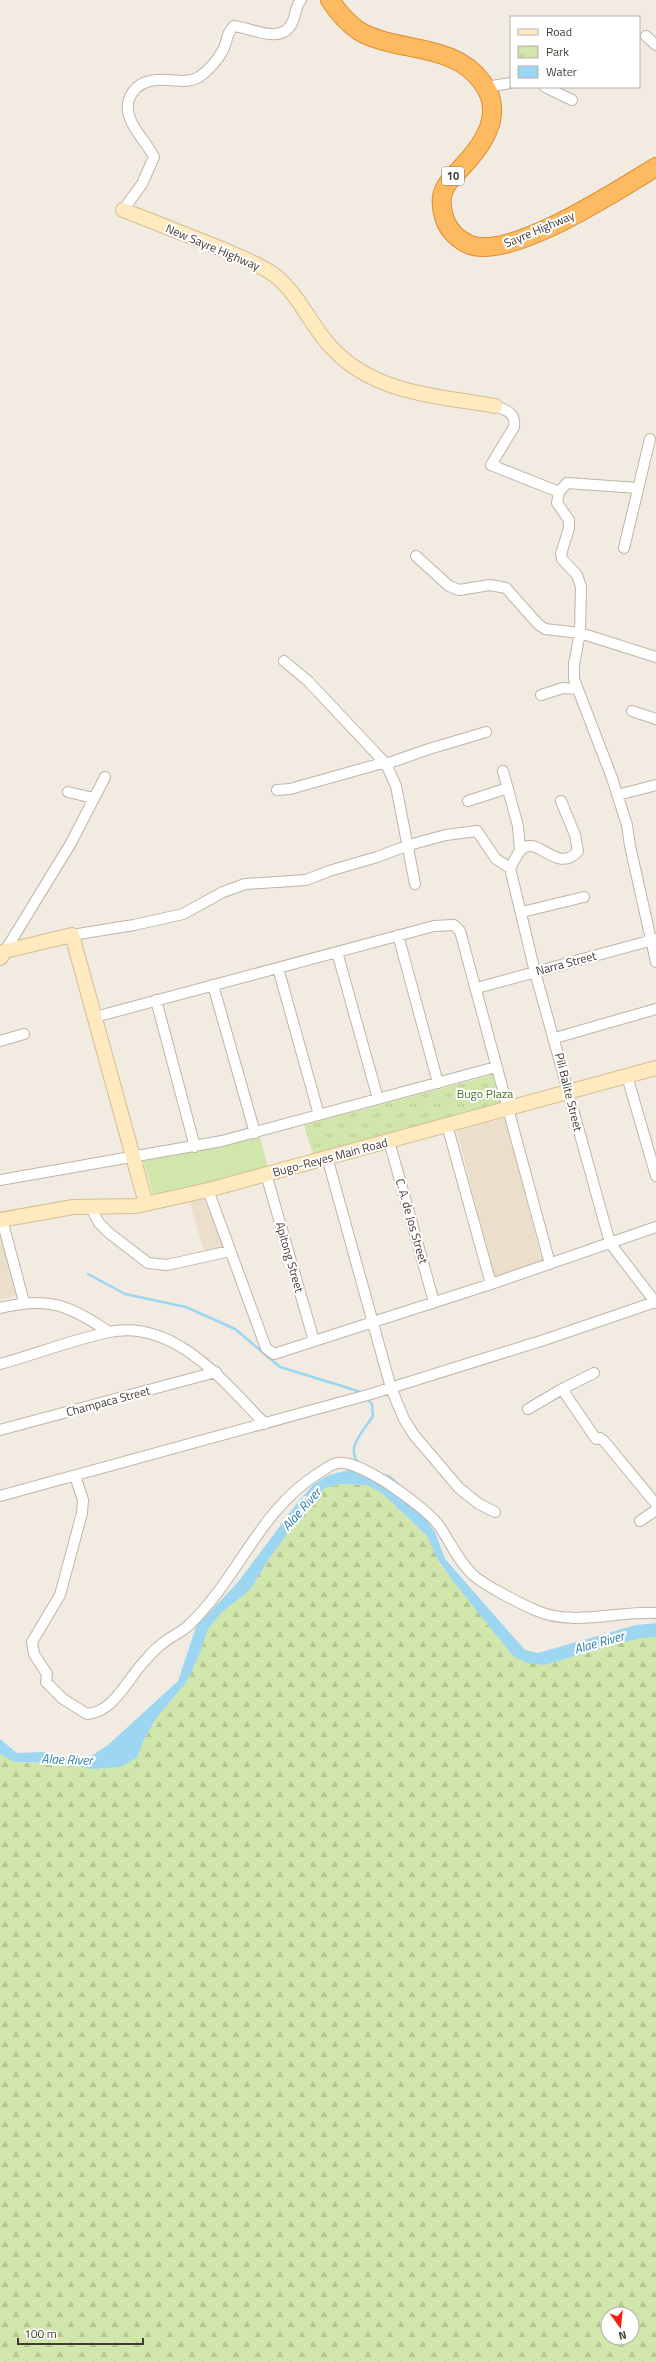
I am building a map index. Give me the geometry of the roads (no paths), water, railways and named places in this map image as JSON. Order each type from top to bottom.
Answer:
[{"type":"highway","name":"Sayre Highway","points":[[330,0],[348,22],[359,31],[381,40],[452,58],[476,75],[486,87],[493,103],[488,132],[443,192],[442,212],[446,223],[455,235],[470,244],[491,248],[515,242],[599,202],[656,167]]},
{"type":"street","points":[[122,210],[142,184],[154,157],[132,123],[128,113],[128,102],[132,90],[138,86],[156,80],[176,81],[197,78],[224,49],[228,31],[234,26],[250,28],[268,35],[287,30],[292,24],[298,4],[301,0]]},
{"type":"street","points":[[646,36],[656,45]]},
{"type":"street","points":[[486,87],[510,83]]},
{"type":"street","points":[[547,88],[572,100]]},
{"type":"street","name":"New Sayre Highway","points":[[122,210],[215,246],[272,274],[298,299],[333,349],[351,366],[373,379],[413,392],[495,406]]},
{"type":"street","points":[[495,406],[510,412],[515,421],[514,427],[491,465],[559,492]]},
{"type":"street","points":[[624,548],[650,439]]},
{"type":"street","points":[[638,488],[567,483],[559,492],[557,503],[569,520],[569,528],[561,554],[562,559],[577,575],[581,587],[580,632],[573,671],[578,689],[627,825],[630,846],[653,940],[656,962]]},
{"type":"street","points":[[416,556],[449,586],[459,590],[498,585],[506,588],[538,624],[546,629],[580,632],[656,657]]},
{"type":"street","points":[[284,660],[308,682],[386,764],[396,786],[416,884]]},
{"type":"street","points":[[541,695],[563,688],[578,689]]},
{"type":"street","points":[[632,710],[656,719]]},
{"type":"street","points":[[277,790],[290,789],[379,764],[386,764],[429,748],[486,732]]},
{"type":"street","points":[[503,771],[518,826],[520,850]]},
{"type":"street","points":[[3,955],[71,843],[105,778]]},
{"type":"street","points":[[617,795],[656,785]]},
{"type":"street","points":[[468,801],[508,788]]},
{"type":"street","points":[[68,792],[94,798]]},
{"type":"street","points":[[3,955],[72,935],[134,925],[183,914],[223,892],[245,884],[306,880],[329,871],[378,857],[409,845],[446,835],[477,831],[496,859],[510,868],[520,850],[526,846],[534,845],[559,859],[574,856],[578,851],[575,835],[561,801]]},
{"type":"street","name":"Pili Balite Street","points":[[510,868],[522,912],[535,972],[555,1038],[568,1092],[610,1243],[655,1302]]},
{"type":"street","points":[[522,912],[584,897]]},
{"type":"street","points":[[95,1017],[398,935],[449,923],[458,928],[477,988],[496,1067],[550,1264]]},
{"type":"street","points":[[72,935],[146,1204]]},
{"type":"street","points":[[398,935],[438,1083]]},
{"type":"street","name":"Narra Street","points":[[477,988],[653,940]]},
{"type":"street","points":[[337,952],[378,1099]]},
{"type":"street","points":[[278,968],[319,1115]]},
{"type":"street","points":[[213,985],[255,1133]]},
{"type":"street","points":[[156,1000],[195,1147]]},
{"type":"street","points":[[555,1038],[656,1009]]},
{"type":"street","points":[[0,1041],[24,1034]]},
{"type":"street","points":[[0,1180],[195,1147],[255,1133],[496,1067]]},
{"type":"street","name":"Bugo-Reyes Main Road","points":[[1,1220],[52,1210],[90,1206],[122,1207],[146,1204],[208,1190],[447,1125],[508,1110],[656,1068]]},
{"type":"street","points":[[627,1076],[656,1176]]},
{"type":"street","points":[[447,1125],[491,1284]]},
{"type":"street","name":"C. A. de Jos Street","points":[[389,1141],[434,1302]]},
{"type":"street","points":[[327,1157],[391,1388],[404,1419],[419,1440],[459,1488],[479,1504],[495,1512]]},
{"type":"street","name":"Apitong Street","points":[[266,1174],[314,1341]]},
{"type":"street","points":[[208,1190],[269,1352],[278,1354],[372,1321],[491,1284],[656,1227]]},
{"type":"street","points":[[90,1206],[99,1223],[109,1233],[148,1263],[167,1265],[230,1251]]},
{"type":"street","points":[[1,1220],[24,1302]]},
{"type":"street","points":[[0,1308],[24,1302],[51,1303],[71,1309],[109,1332]]},
{"type":"street","points":[[0,1496],[359,1398],[544,1340],[655,1302]]},
{"type":"street","points":[[0,1364],[109,1332],[135,1331],[162,1337],[185,1350],[216,1372],[265,1424]]},
{"type":"street","name":"Champaca Street","points":[[0,1430],[216,1372]]},
{"type":"street","points":[[528,1409],[562,1389],[594,1373]]},
{"type":"street","points":[[562,1389],[596,1438],[600,1438],[604,1441],[656,1504]]},
{"type":"street","points":[[75,1476],[83,1500],[82,1513],[60,1595],[35,1638],[32,1648],[39,1664],[47,1674],[46,1682],[63,1699],[86,1714],[101,1712],[110,1705],[128,1680],[162,1643],[190,1625],[220,1590],[252,1542],[286,1497],[327,1467],[337,1463],[354,1466],[387,1483],[415,1503],[439,1526],[472,1574],[536,1611],[569,1618],[656,1613]]},
{"type":"street","points":[[640,1521],[656,1510]]},
{"type":"water","name":"Alae River","points":[[349,1470],[369,1473],[423,1516],[435,1532],[445,1559],[525,1650],[538,1653],[636,1625],[656,1623],[656,1637],[642,1638],[616,1644],[545,1665],[527,1663],[512,1655],[453,1581],[438,1560],[427,1536],[382,1493],[366,1485],[341,1484],[325,1488],[313,1499],[268,1560],[250,1590],[221,1613],[208,1629],[200,1653],[187,1681],[155,1720],[143,1742],[137,1758],[120,1767],[94,1769],[53,1763],[14,1762],[0,1754],[0,1739],[17,1753],[42,1752],[65,1757],[90,1757],[108,1745],[178,1681],[196,1627],[238,1582],[298,1502],[314,1484],[329,1475]]},
{"type":"waterway","points":[[88,1274],[125,1294],[186,1307],[235,1329],[280,1367],[358,1391],[362,1394]]},
{"type":"waterway","points":[[360,1465],[356,1459],[354,1446],[360,1434],[373,1416],[372,1404],[367,1399]]},
{"type":"waterway","points":[[381,1474],[390,1477],[399,1485]]},
{"type":"park label","name":"Bugo Plaza","points":[[485,1093]]}]
